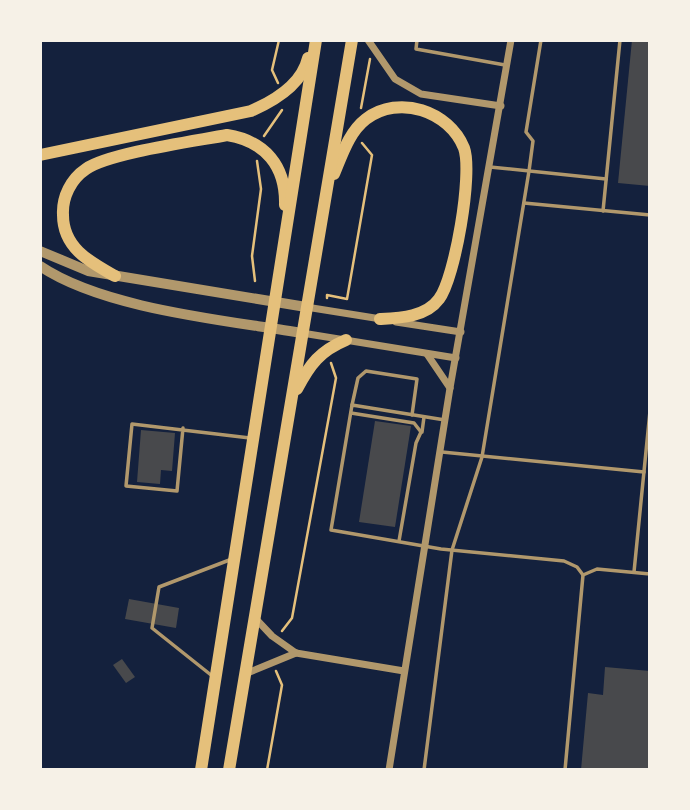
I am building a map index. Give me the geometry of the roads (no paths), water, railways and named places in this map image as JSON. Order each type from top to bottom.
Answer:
[{"type":"highway","points":[[40,155],[251,111],[273,101],[306,68],[314,40]]},
{"type":"highway","points":[[201,770],[314,40]]},
{"type":"highway","points":[[229,770],[352,40]]},
{"type":"highway","points":[[325,197],[353,133],[365,120],[394,106],[428,111],[444,120],[464,149],[467,176],[449,279],[439,299],[431,307],[402,318],[380,319]]},
{"type":"highway","points":[[115,276],[80,254],[66,234],[63,222],[65,197],[78,176],[99,162],[227,135],[256,143],[270,154],[278,168],[285,200],[283,250]]},
{"type":"highway","points":[[292,398],[311,362],[327,348],[346,340]]},
{"type":"street","points":[[368,40],[395,79],[421,94],[501,106]]},
{"type":"street","points":[[389,770],[450,388],[511,40]]},
{"type":"street","points":[[40,251],[88,271],[461,332]]},
{"type":"street","points":[[40,266],[58,278],[129,301],[456,358]]},
{"type":"street","points":[[427,354],[450,388]]},
{"type":"street","points":[[254,617],[272,636],[296,653],[404,671]]},
{"type":"street","points":[[244,674],[296,653]]},
{"type":"lane","points":[[417,40],[416,50],[507,65]]},
{"type":"lane","points":[[424,770],[452,550],[482,457],[524,203],[533,141],[526,132],[541,40]]},
{"type":"lane","points":[[603,211],[620,40]]},
{"type":"lane","points":[[490,167],[606,179]]},
{"type":"lane","points":[[524,203],[650,215]]},
{"type":"lane","points":[[412,415],[417,379],[366,371],[358,378],[331,530],[452,550],[564,561],[577,567],[583,575],[565,770]]},
{"type":"lane","points":[[352,405],[445,420]]},
{"type":"lane","points":[[634,572],[650,411]]},
{"type":"lane","points":[[351,413],[414,423],[421,435]]},
{"type":"lane","points":[[399,541],[416,443],[421,435],[425,417]]},
{"type":"lane","points":[[183,428],[177,491],[126,486],[132,424],[183,428],[253,438]]},
{"type":"lane","points":[[440,452],[644,472]]},
{"type":"lane","points":[[216,678],[152,628],[156,601],[159,587],[234,558]]},
{"type":"lane","points":[[583,575],[597,569],[650,574]]}]
